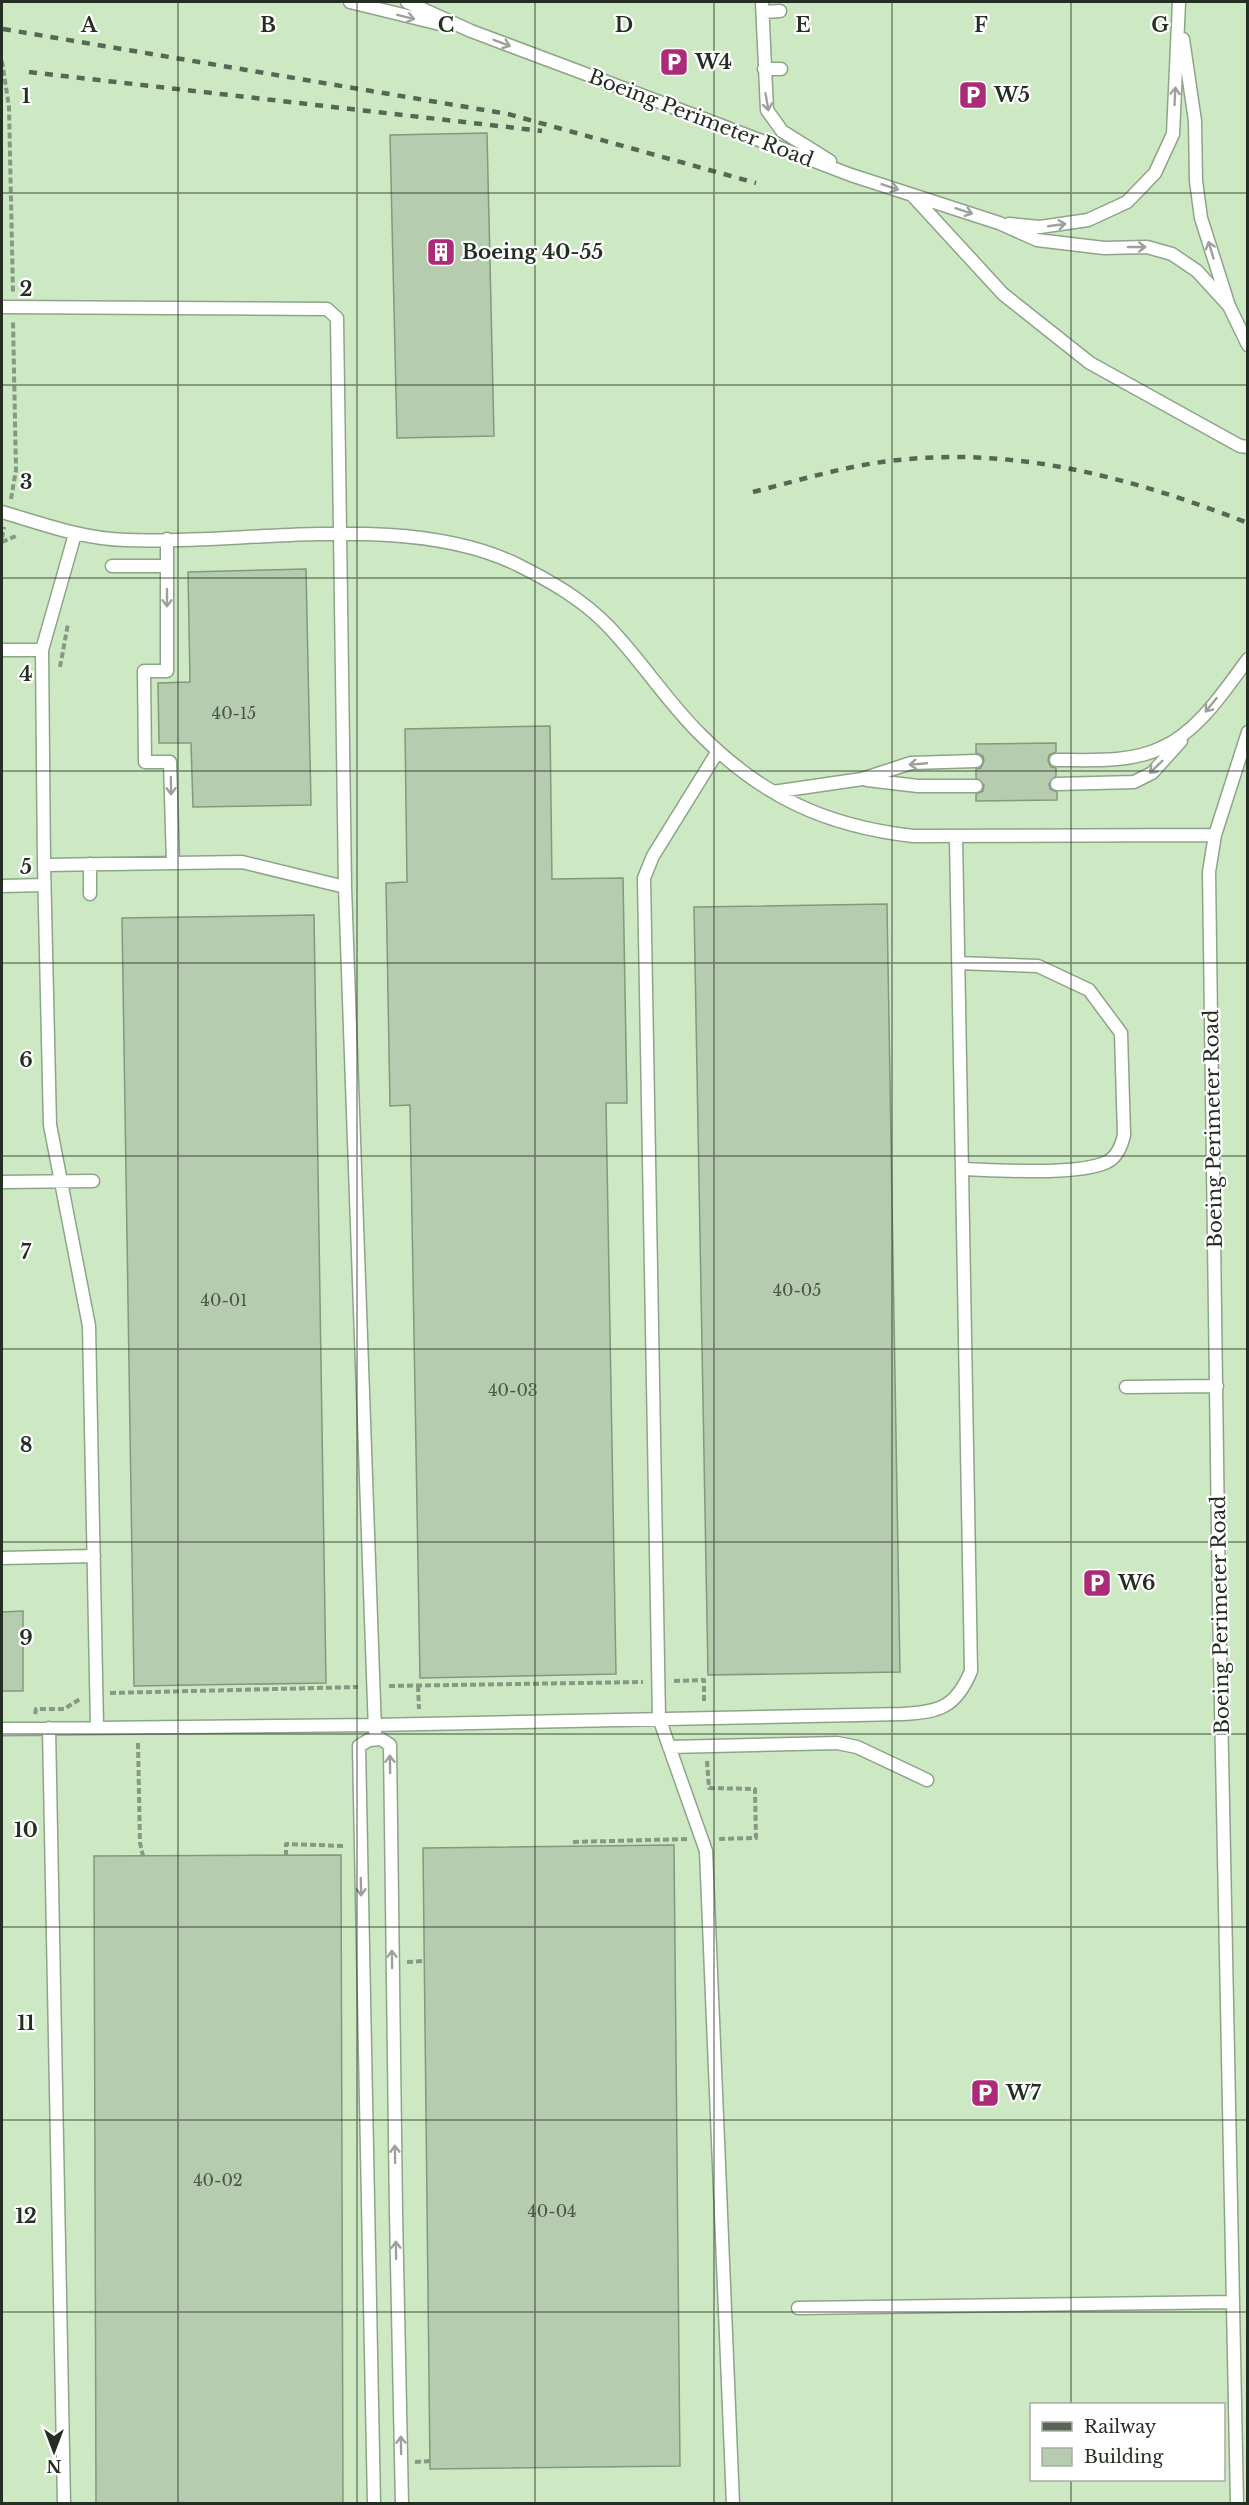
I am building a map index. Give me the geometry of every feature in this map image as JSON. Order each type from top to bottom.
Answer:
[{"type":"lane","points":[[350,2],[471,31]]},
{"type":"lane","name":"Boeing Perimeter Road","points":[[407,2],[471,31],[851,175],[999,223],[1037,240],[1104,248],[1147,247],[1172,254],[1197,271],[1229,306]]},
{"type":"lane","points":[[780,11],[762,7],[767,110],[782,131],[851,175]]},
{"type":"lane","name":"Boeing Perimeter Road","points":[[999,223],[1040,227],[1088,220],[1127,202],[1155,172],[1173,134],[1179,8]]},
{"type":"lane","name":"Boeing Perimeter Road","points":[[1179,8],[1195,121],[1196,181],[1201,219],[1229,306],[1248,345]]},
{"type":"lane","points":[[764,69],[781,69]]},
{"type":"lane","points":[[911,194],[1003,294],[1090,363],[1240,446],[1248,447]]},
{"type":"lane","points":[[2,307],[327,309],[337,318],[345,887],[375,1739]]},
{"type":"lane","points":[[2,512],[75,534],[125,540],[390,535],[437,540],[485,550],[571,593],[608,625],[699,734],[743,774],[792,803],[830,819],[868,831],[956,838],[1215,835]]},
{"type":"lane","points":[[75,534],[42,650],[44,885],[50,1125],[89,1326],[97,1727]]},
{"type":"lane","points":[[167,539],[167,671],[144,671],[145,762],[170,762],[172,863]]},
{"type":"lane","points":[[112,566],[167,566]]},
{"type":"lane","points":[[2,650],[42,650]]},
{"type":"lane","points":[[1057,784],[1134,782],[1152,772],[1248,659]]},
{"type":"lane","points":[[1056,760],[1115,759],[1161,748],[1195,724]]},
{"type":"lane","name":"Boeing Perimeter Road","points":[[1237,2504],[1209,872],[1215,835],[1248,732]]},
{"type":"lane","points":[[718,751],[653,856],[644,878],[659,1718],[702,1839],[706,1863],[733,2504]]},
{"type":"lane","points":[[772,792],[862,779],[911,763],[976,761]]},
{"type":"lane","points":[[862,779],[918,786],[976,786]]},
{"type":"lane","points":[[2,1729],[374,1725],[922,1713],[938,1710],[953,1701],[963,1689],[970,1671],[956,838]]},
{"type":"lane","points":[[44,865],[242,862],[345,887]]},
{"type":"lane","points":[[90,864],[90,894]]},
{"type":"lane","points":[[2,886],[44,885]]},
{"type":"lane","points":[[958,963],[1038,966],[1089,990],[1121,1033],[1124,1135],[1121,1146],[1109,1161],[1081,1168],[962,1169]]},
{"type":"lane","points":[[2,1182],[93,1181]]},
{"type":"lane","points":[[1126,1387],[1217,1386]]},
{"type":"lane","points":[[2,1558],[94,1556]]},
{"type":"lane","points":[[49,1728],[64,2504]]},
{"type":"lane","points":[[374,2504],[359,1746],[375,1739],[381,1739],[390,1745],[402,2504]]},
{"type":"lane","points":[[669,1747],[837,1743],[857,1747],[927,1780]]},
{"type":"lane","points":[[798,2308],[1232,2302]]},
{"type":"path","points":[[59,669],[69,622]]},
{"type":"path","points":[[34,1728],[36,1710],[64,1710],[74,1705],[83,1693],[704,1680],[705,1716]]},
{"type":"path","points":[[110,1682],[115,1707],[116,1742],[139,1743],[140,1843],[143,1856]]},
{"type":"path","points":[[573,1842],[756,1838],[755,1789],[708,1788],[705,1746]]},
{"type":"path","points":[[286,1856],[286,1844],[360,1847]]},
{"type":"shaded area","points":[[2,2],[1247,2],[1247,2503],[2,2504]]},
{"type":"building","name":"Boeing 40-55","points":[[487,133],[494,436],[397,438],[390,135]]},
{"type":"building","points":[[306,569],[311,805],[193,807],[191,743],[159,743],[158,683],[190,682],[188,572]]},
{"type":"building","points":[[550,726],[552,879],[623,878],[627,1103],[606,1103],[616,1674],[420,1678],[410,1105],[390,1106],[386,883],[407,882],[405,729]]},
{"type":"building","points":[[1056,743],[1056,752],[1049,755],[1048,761],[1051,767],[1056,768],[1056,776],[1049,784],[1050,789],[1057,792],[1057,800],[976,801],[976,794],[983,791],[984,785],[976,778],[976,769],[981,768],[984,761],[983,756],[976,753],[976,744]]},
{"type":"building","points":[[887,904],[900,1672],[708,1675],[694,907]]},
{"type":"building","points":[[314,915],[326,1683],[134,1686],[122,918]]},
{"type":"building","points":[[23,1611],[23,1691],[2,1691],[2,1612]]},
{"type":"building","points":[[674,1845],[680,2466],[430,2469],[423,1848]]},
{"type":"building","points":[[341,1855],[343,2504],[96,2504],[94,1856]]},
{"type":"railway","points":[[3,29],[508,114],[756,183]]},
{"type":"railway","points":[[29,72],[542,131]]},
{"type":"railway","points":[[753,492],[834,471],[882,462],[977,457],[1069,468],[1159,492],[1248,523]]},
{"type":"place","name":"W4","points":[[674,62]]},
{"type":"place","name":"W5","points":[[973,95]]},
{"type":"place","name":"Boeing 40-55","points":[[441,252]]},
{"type":"place","name":"W6","points":[[1097,1583]]},
{"type":"place","name":"W7","points":[[985,2093]]}]
